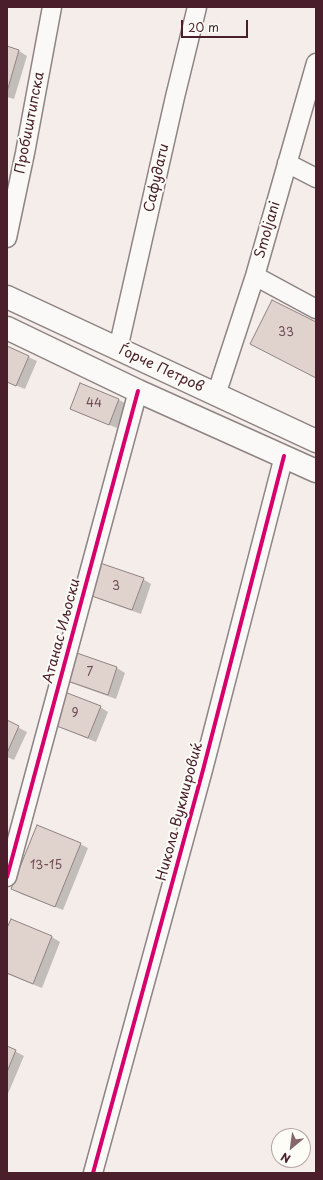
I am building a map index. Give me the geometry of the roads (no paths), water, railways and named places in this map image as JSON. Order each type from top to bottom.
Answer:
[{"type":"street","name":"Пробиштипска","points":[[7,238],[25,153],[52,7]]},
{"type":"street","name":"Сафудати","points":[[118,349],[197,7]]},
{"type":"street","name":"Smoljani","points":[[216,395],[255,276],[316,64]]},
{"type":"street","points":[[287,163],[316,178]]},
{"type":"street","points":[[255,276],[316,309]]},
{"type":"street","name":"Ѓорче Петров","points":[[7,297],[316,441]]},
{"type":"street","name":"Ѓорче Петров","points":[[7,328],[138,391],[316,471]]},
{"type":"street","name":"Aтанас Иљоски","points":[[7,877],[138,391]]},
{"type":"street","name":"Никола Вукмировиќ","points":[[93,1173],[203,770],[284,456]]}]
